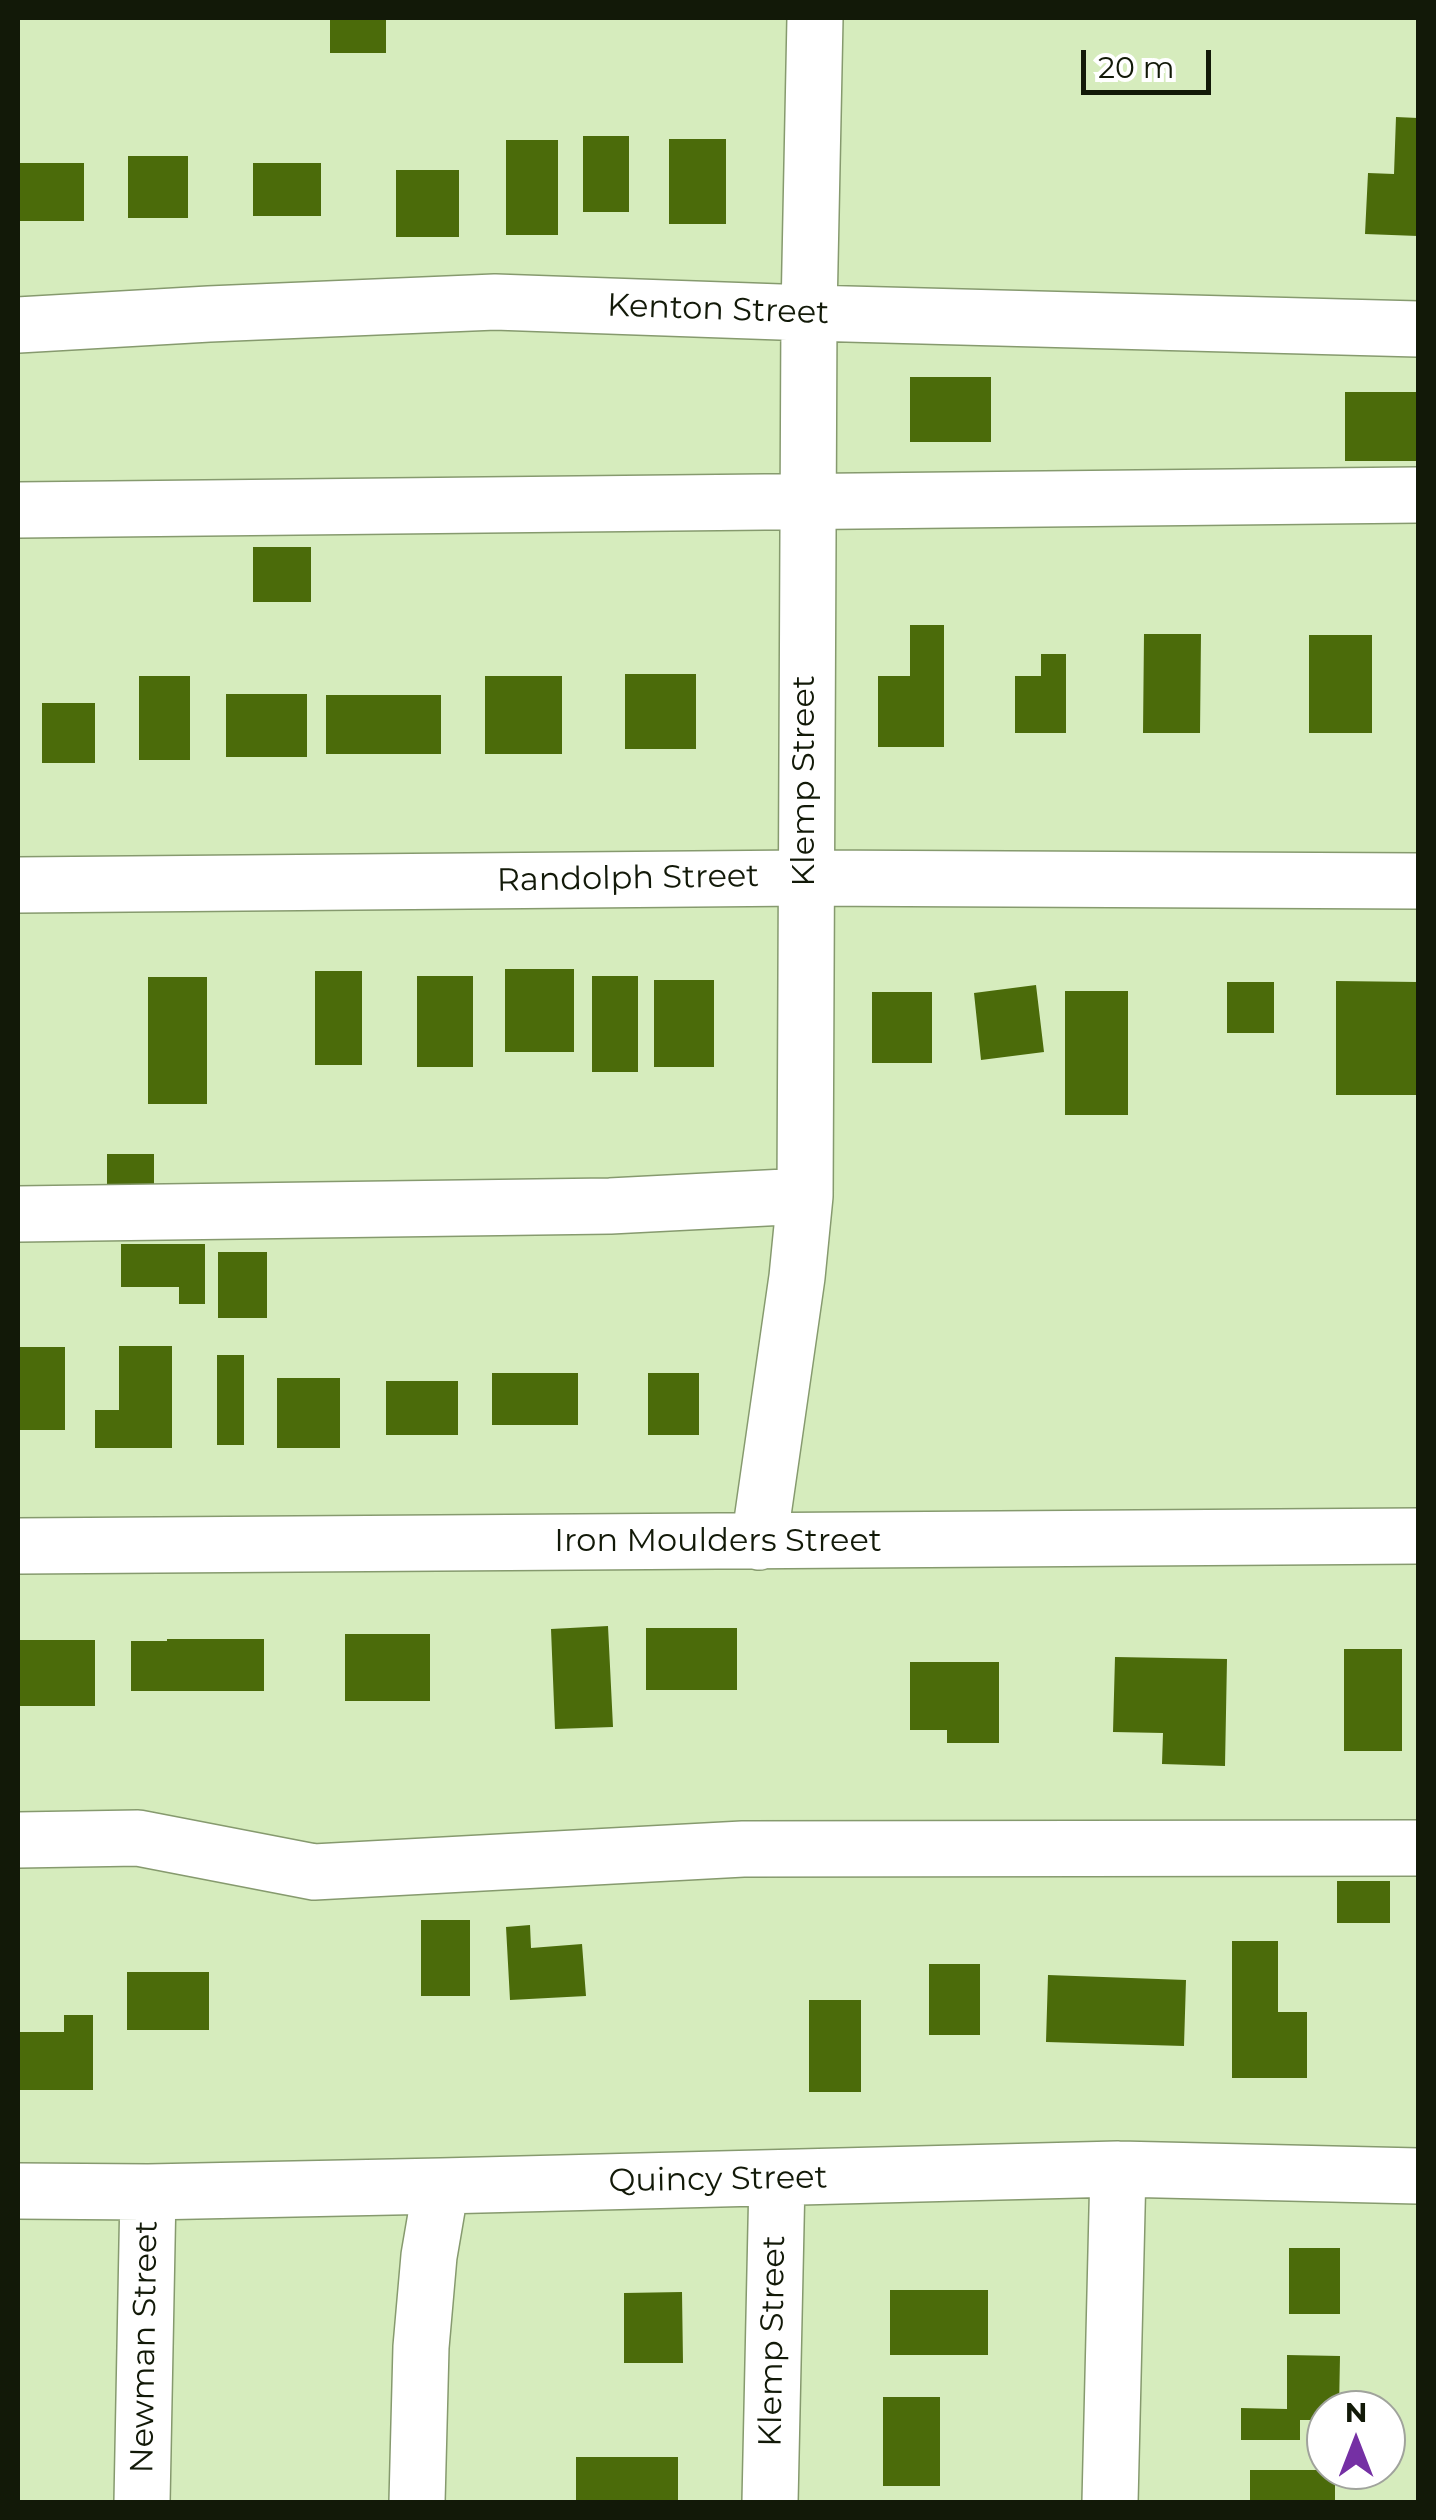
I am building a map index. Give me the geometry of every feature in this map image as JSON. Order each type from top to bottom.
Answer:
[{"type":"street","name":"Klemp Street","points":[[758,1542],[797,1277],[804,1196],[808,313],[815,18]]},
{"type":"street","name":"Kenton Street","points":[[18,325],[495,302],[1418,329]]},
{"type":"street","points":[[18,510],[1418,495]]},
{"type":"street","name":"Randolph Street","points":[[18,885],[804,878],[1418,881]]},
{"type":"street","points":[[18,1214],[590,1207],[804,1196]]},
{"type":"street","name":"Iron Moulders Street","points":[[18,1546],[1418,1536]]},
{"type":"street","points":[[18,1840],[138,1838],[314,1872],[743,1849],[1418,1848]]},
{"type":"street","points":[[1110,2502],[1118,2169]]},
{"type":"street","name":"Quincy Street","points":[[18,2191],[148,2192],[1118,2169],[1418,2176]]},
{"type":"street","name":"Klemp Street","points":[[770,2502],[776,2179]]},
{"type":"street","points":[[417,2502],[420,2348],[441,2186]]},
{"type":"street","name":"Newman Street","points":[[142,2502],[148,2192]]},
{"type":"building","points":[[330,18],[386,18],[386,53],[330,53]]},
{"type":"building","points":[[1396,117],[1418,118],[1418,236],[1365,234],[1368,173],[1394,174]]},
{"type":"building","points":[[583,136],[629,136],[629,212],[583,212]]},
{"type":"building","points":[[669,139],[726,139],[726,224],[669,224]]},
{"type":"building","points":[[506,140],[558,140],[558,235],[506,235]]},
{"type":"building","points":[[128,156],[188,156],[188,218],[128,218]]},
{"type":"building","points":[[18,163],[84,163],[84,221],[18,221]]},
{"type":"building","points":[[253,163],[321,163],[321,216],[253,216]]},
{"type":"building","points":[[396,170],[459,170],[459,237],[396,237]]},
{"type":"building","points":[[910,377],[991,377],[991,442],[910,442]]},
{"type":"building","points":[[1345,392],[1418,392],[1418,461],[1345,461]]},
{"type":"building","points":[[253,547],[311,547],[311,602],[253,602]]},
{"type":"building","points":[[910,625],[944,625],[944,747],[878,747],[878,676],[910,676]]},
{"type":"building","points":[[1144,634],[1201,634],[1200,733],[1143,733]]},
{"type":"building","points":[[1309,635],[1372,635],[1372,733],[1309,733]]},
{"type":"building","points":[[1041,654],[1066,654],[1066,733],[1015,733],[1015,676],[1041,676]]},
{"type":"building","points":[[625,674],[696,674],[696,749],[625,749]]},
{"type":"building","points":[[139,676],[190,676],[190,760],[139,760]]},
{"type":"building","points":[[485,676],[562,676],[562,754],[485,754]]},
{"type":"building","points":[[226,694],[307,694],[307,757],[226,757]]},
{"type":"building","points":[[326,695],[441,695],[441,754],[326,754]]},
{"type":"building","points":[[42,703],[95,703],[95,763],[42,763]]},
{"type":"building","points":[[505,969],[574,969],[574,1052],[505,1052]]},
{"type":"building","points":[[315,971],[362,971],[362,1065],[315,1065]]},
{"type":"building","points":[[417,976],[473,976],[473,1067],[417,1067]]},
{"type":"building","points":[[592,976],[638,976],[638,1072],[592,1072]]},
{"type":"building","points":[[148,977],[207,977],[207,1104],[148,1104]]},
{"type":"building","points":[[654,980],[714,980],[714,1067],[654,1067]]},
{"type":"building","points":[[1336,981],[1418,982],[1418,1095],[1336,1095]]},
{"type":"building","points":[[1227,982],[1274,982],[1274,1033],[1227,1033]]},
{"type":"building","points":[[1036,985],[1044,1052],[981,1060],[974,993]]},
{"type":"building","points":[[1065,991],[1128,991],[1128,1115],[1065,1115]]},
{"type":"building","points":[[872,992],[932,992],[932,1063],[872,1063]]},
{"type":"building","points":[[107,1154],[154,1154],[154,1199],[107,1199]]},
{"type":"building","points":[[121,1244],[205,1244],[205,1304],[179,1304],[179,1287],[121,1287]]},
{"type":"building","points":[[218,1252],[267,1252],[267,1318],[218,1318]]},
{"type":"building","points":[[119,1346],[172,1346],[172,1448],[95,1448],[95,1410],[119,1410]]},
{"type":"building","points":[[18,1347],[65,1347],[65,1430],[18,1430]]},
{"type":"building","points":[[217,1355],[244,1355],[244,1445],[217,1445]]},
{"type":"building","points":[[492,1373],[578,1373],[578,1425],[492,1425]]},
{"type":"building","points":[[648,1373],[699,1373],[699,1435],[648,1435]]},
{"type":"building","points":[[277,1378],[340,1378],[340,1448],[277,1448]]},
{"type":"building","points":[[386,1381],[458,1381],[458,1435],[386,1435]]},
{"type":"building","points":[[608,1626],[613,1727],[555,1729],[551,1629]]},
{"type":"building","points":[[646,1628],[737,1628],[737,1690],[646,1690]]},
{"type":"building","points":[[345,1634],[430,1634],[430,1701],[345,1701]]},
{"type":"building","points":[[264,1639],[264,1691],[131,1691],[131,1641]]},
{"type":"building","points":[[18,1640],[95,1640],[95,1706],[18,1706]]},
{"type":"building","points":[[1344,1649],[1402,1649],[1402,1751],[1344,1751]]},
{"type":"building","points":[[1115,1657],[1227,1659],[1225,1766],[1162,1764],[1163,1733],[1113,1732]]},
{"type":"building","points":[[910,1662],[999,1662],[999,1743],[947,1743],[947,1730],[910,1730]]},
{"type":"building","points":[[1337,1881],[1390,1881],[1390,1923],[1337,1923]]},
{"type":"building","points":[[421,1920],[470,1920],[470,1996],[421,1996]]},
{"type":"building","points":[[530,1925],[531,1948],[582,1944],[586,1996],[510,2000],[506,1927]]},
{"type":"building","points":[[1232,1941],[1278,1941],[1278,2012],[1307,2012],[1307,2078],[1232,2078]]},
{"type":"building","points":[[929,1964],[980,1964],[980,2035],[929,2035]]},
{"type":"building","points":[[127,1972],[209,1972],[209,2030],[127,2030]]},
{"type":"building","points":[[1048,1975],[1186,1980],[1184,2046],[1046,2042]]},
{"type":"building","points":[[809,2000],[861,2000],[861,2092],[809,2092]]},
{"type":"building","points":[[64,2015],[93,2015],[93,2090],[18,2090],[18,2032],[64,2032]]},
{"type":"building","points":[[1289,2248],[1340,2248],[1340,2314],[1289,2314]]},
{"type":"building","points":[[890,2290],[988,2290],[988,2355],[890,2355]]},
{"type":"building","points":[[682,2292],[683,2363],[624,2363],[624,2293]]},
{"type":"building","points":[[1287,2355],[1340,2356],[1339,2390],[1306,2390],[1306,2420],[1300,2420],[1300,2440],[1241,2440],[1241,2408],[1287,2409]]},
{"type":"building","points":[[883,2397],[940,2397],[940,2486],[883,2486]]},
{"type":"building","points":[[576,2457],[678,2457],[678,2502],[576,2502]]},
{"type":"building","points":[[1250,2470],[1306,2470],[1306,2490],[1335,2490],[1335,2502],[1250,2502]]}]
